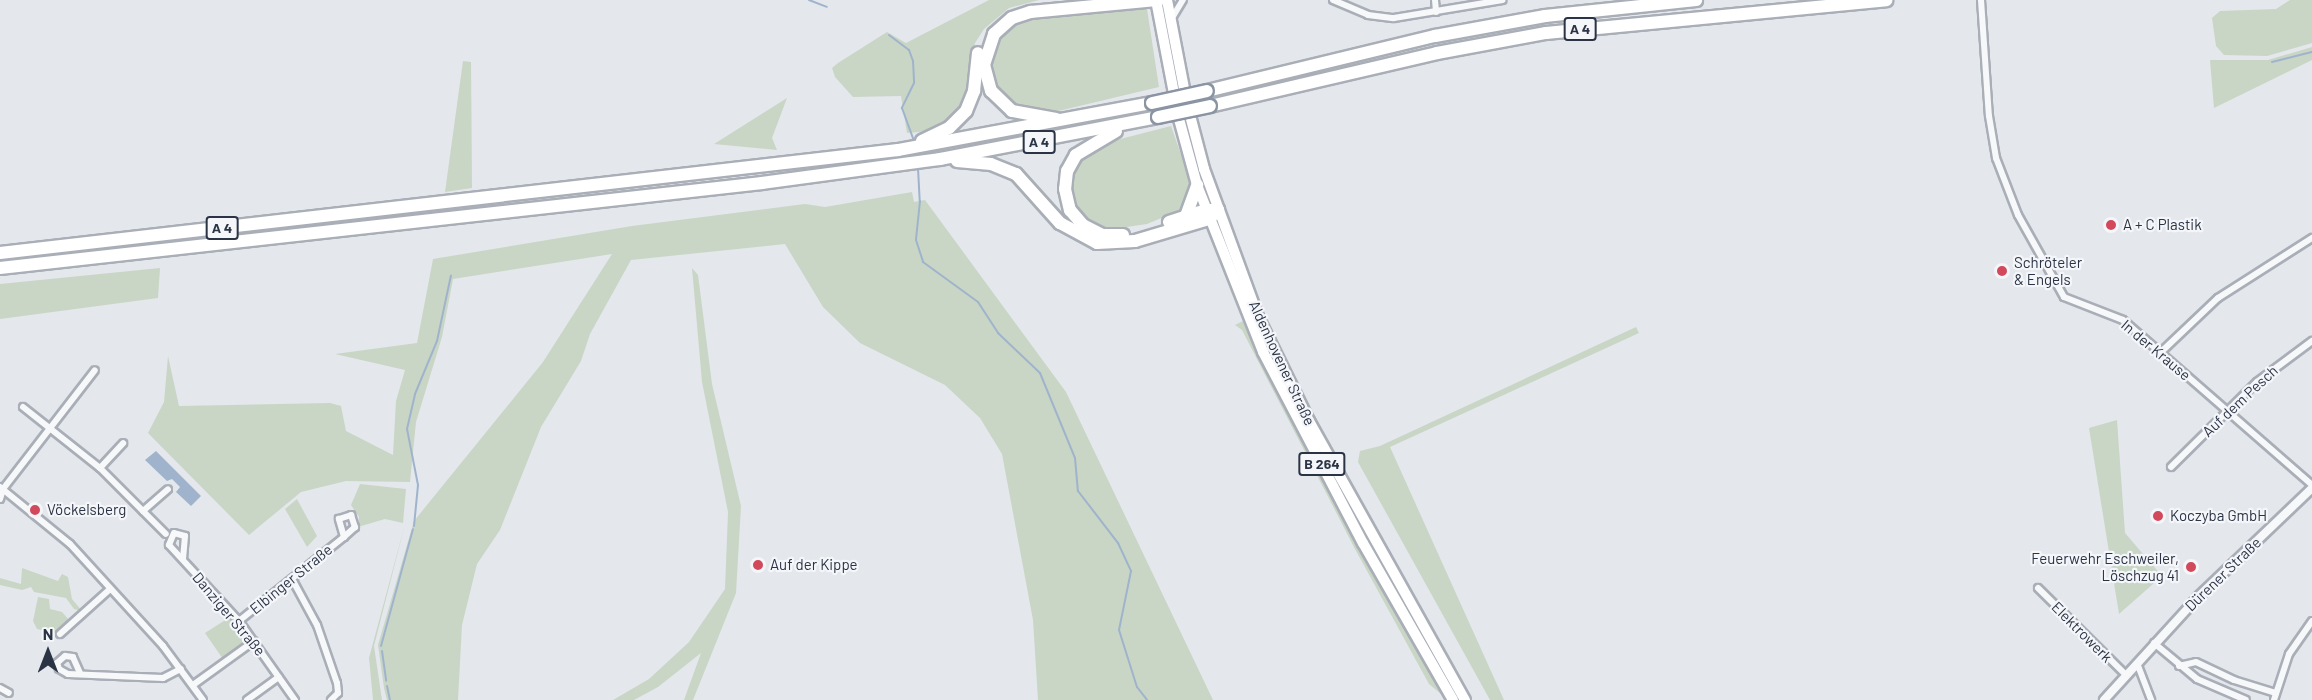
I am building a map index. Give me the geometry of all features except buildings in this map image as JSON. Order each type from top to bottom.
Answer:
[{"type":"highway","points":[[926,142],[949,128],[966,111],[974,91],[980,46],[993,24],[1024,6],[1064,0]]},
{"type":"highway","points":[[1070,120],[1019,114],[1000,102],[987,83],[984,65],[994,34],[1012,18],[1031,12],[1157,0]]},
{"type":"highway","name":"A 4","points":[[0,253],[898,150],[926,142],[1070,120],[1152,103],[1435,36],[1545,16],[1696,0]]},
{"type":"highway","name":"A 4","points":[[0,268],[900,165],[1136,122],[1437,53],[1546,33],[1886,0]]},
{"type":"highway","points":[[1136,122],[1094,141],[1076,155],[1064,185],[1070,210],[1088,228],[1108,236],[1129,234],[1186,216],[1211,213]]},
{"type":"highway","points":[[935,160],[991,164],[1011,171],[1027,182],[1065,227],[1097,243],[1124,244],[1211,213]]},
{"type":"highway","points":[[1186,216],[1197,185]]},
{"type":"main road","name":"Aldenhovener Straße","points":[[1157,0],[1179,119],[1197,185],[1309,421],[1465,700]]},
{"type":"main road","name":"Aldenhovener Straße","points":[[1167,0],[1211,213],[1263,352],[1363,543],[1453,700]]},
{"type":"street","points":[[1170,22],[1184,0]]},
{"type":"street","points":[[1333,0],[1381,18],[1436,12],[1503,0]]},
{"type":"street","points":[[1435,0],[1436,12]]},
{"type":"street","name":"In der Krause","points":[[1981,0],[1989,116],[1996,158],[2028,234],[2064,297],[2123,321],[2312,487]]},
{"type":"street","points":[[2160,353],[2217,299],[2312,238]]},
{"type":"street","name":"Auf dem Pesch","points":[[2171,467],[2257,382],[2312,341]]},
{"type":"street","points":[[0,499],[1,488],[94,370]]},
{"type":"street","points":[[23,406],[51,426],[100,468],[166,534]]},
{"type":"street","points":[[100,468],[123,442]]},
{"type":"street","name":"Dürener Straße","points":[[2104,700],[2154,643],[2312,487]]},
{"type":"street","points":[[1,488],[70,544],[181,669],[203,700]]},
{"type":"street","points":[[143,511],[168,489]]},
{"type":"street","name":"Elbinger Straße","points":[[239,621],[344,537]]},
{"type":"street","name":"Danziger Straße","points":[[183,559],[239,621],[295,700]]},
{"type":"street","points":[[292,579],[316,625],[338,693],[331,700]]},
{"type":"street","name":"Elektrowerk","points":[[2038,588],[2126,675]]},
{"type":"street","points":[[60,634],[110,589]]},
{"type":"street","points":[[2180,666],[2196,662],[2275,697],[2289,654],[2312,621]]},
{"type":"street","points":[[193,685],[254,641]]},
{"type":"street","points":[[2154,643],[2197,679],[2246,700]]},
{"type":"street","points":[[2136,663],[2151,700]]},
{"type":"street","points":[[80,673],[163,678],[181,669]]},
{"type":"street","points":[[248,700],[279,677]]},
{"type":"street","points":[[0,688],[9,693]]},
{"type":"green space","points":[[989,0],[1039,0],[1009,8],[984,29],[975,43],[968,92],[957,117],[931,131],[907,133],[901,96],[853,97],[835,77],[832,68],[887,32],[906,43]]},
{"type":"green space","points":[[2290,0],[2312,0],[2312,43],[2267,56],[2224,55],[2216,46],[2212,18],[2220,11],[2276,9]]},
{"type":"green space","points":[[1124,7],[1147,9],[1159,87],[1050,113],[1012,107],[996,90],[991,76],[992,44],[1021,16],[1056,17]]},
{"type":"green space","points":[[2312,47],[2312,60],[2214,108],[2210,60],[2268,60]]},
{"type":"green space","points":[[463,61],[471,62],[472,188],[445,192]]},
{"type":"green space","points":[[787,98],[772,138],[777,150],[714,144]]},
{"type":"green space","points":[[1171,126],[1192,186],[1183,209],[1147,224],[1120,228],[1099,227],[1083,217],[1069,197],[1073,164],[1093,146]]},
{"type":"green space","points":[[912,192],[914,202],[925,200],[1066,392],[1213,700],[1038,700],[1033,620],[1002,454],[980,418],[945,385],[860,343],[823,307],[785,244],[631,260],[590,334],[581,361],[541,427],[500,530],[477,564],[462,625],[458,700],[387,700],[384,688],[378,645],[414,521],[543,362],[612,254],[453,279],[442,337],[416,422],[410,482],[346,481],[301,492],[249,535],[148,433],[164,402],[168,356],[179,406],[330,403],[341,406],[346,431],[393,455],[396,401],[405,370],[335,354],[417,343],[433,259],[632,226],[805,204],[825,207]]},
{"type":"green space","points":[[160,268],[158,298],[0,319],[0,284]]},
{"type":"green space","points":[[692,268],[698,275],[712,384],[741,506],[736,593],[693,700],[684,700],[701,653],[658,687],[634,700],[613,700],[649,679],[689,642],[725,589],[728,512],[702,382]]},
{"type":"green space","points":[[1243,321],[1360,545],[1448,700],[1429,684],[1355,549],[1242,330],[1235,325]]},
{"type":"green space","points":[[1636,327],[1639,333],[1390,447],[1504,700],[1490,700],[1358,462],[1360,451],[1380,446]]},
{"type":"green space","points":[[2117,420],[2125,533],[2162,576],[2119,614],[2089,428]]},
{"type":"green space","points":[[360,484],[406,489],[403,523],[385,519],[358,527],[359,517],[351,505]]},
{"type":"green space","points":[[297,499],[317,536],[307,547],[285,509]]},
{"type":"green space","points":[[405,524],[374,646],[382,700],[373,700],[369,658]]},
{"type":"green space","points":[[22,568],[58,581],[62,574],[68,577],[72,599],[82,611],[74,609],[66,598],[34,592],[31,587],[22,590],[0,585],[0,578],[21,584]]},
{"type":"green space","points":[[38,597],[49,599],[50,609],[62,612],[69,620],[55,633],[37,629],[33,621]]},
{"type":"green space","points":[[230,617],[246,644],[223,659],[205,633]]},
{"type":"water","points":[[156,451],[201,496],[191,506],[176,492],[180,487],[172,479],[167,481],[145,460]]},
{"type":"waterway","points":[[809,0],[827,7]]},
{"type":"waterway","points":[[889,35],[909,50],[913,61],[914,83],[902,108],[914,141]]},
{"type":"waterway","points":[[2272,62],[2312,52]]},
{"type":"waterway","points":[[918,168],[920,201],[916,240],[923,262],[978,302],[998,333],[1040,373],[1075,458],[1078,491],[1118,543],[1131,571],[1119,630],[1137,687],[1147,700]]},
{"type":"waterway","points":[[414,526],[418,485],[407,429],[415,394],[437,341],[451,275]]},
{"type":"waterway","points":[[381,646],[413,529]]},
{"type":"waterway","points":[[382,651],[386,681]]},
{"type":"waterway","points":[[387,686],[390,700]]},
{"type":"place","name":"A + C Plastik","points":[[2111,225]]},
{"type":"place","name":"Schröteler & Engels","points":[[2002,271]]},
{"type":"place","name":"Vöckelsberg","points":[[35,510]]},
{"type":"place","name":"Koczyba GmbH","points":[[2158,516]]},
{"type":"place","name":"Auf der Kippe","points":[[758,565]]},
{"type":"place","name":"Feuerwehr Eschweiler, Löschzug 41","points":[[2191,567]]}]
